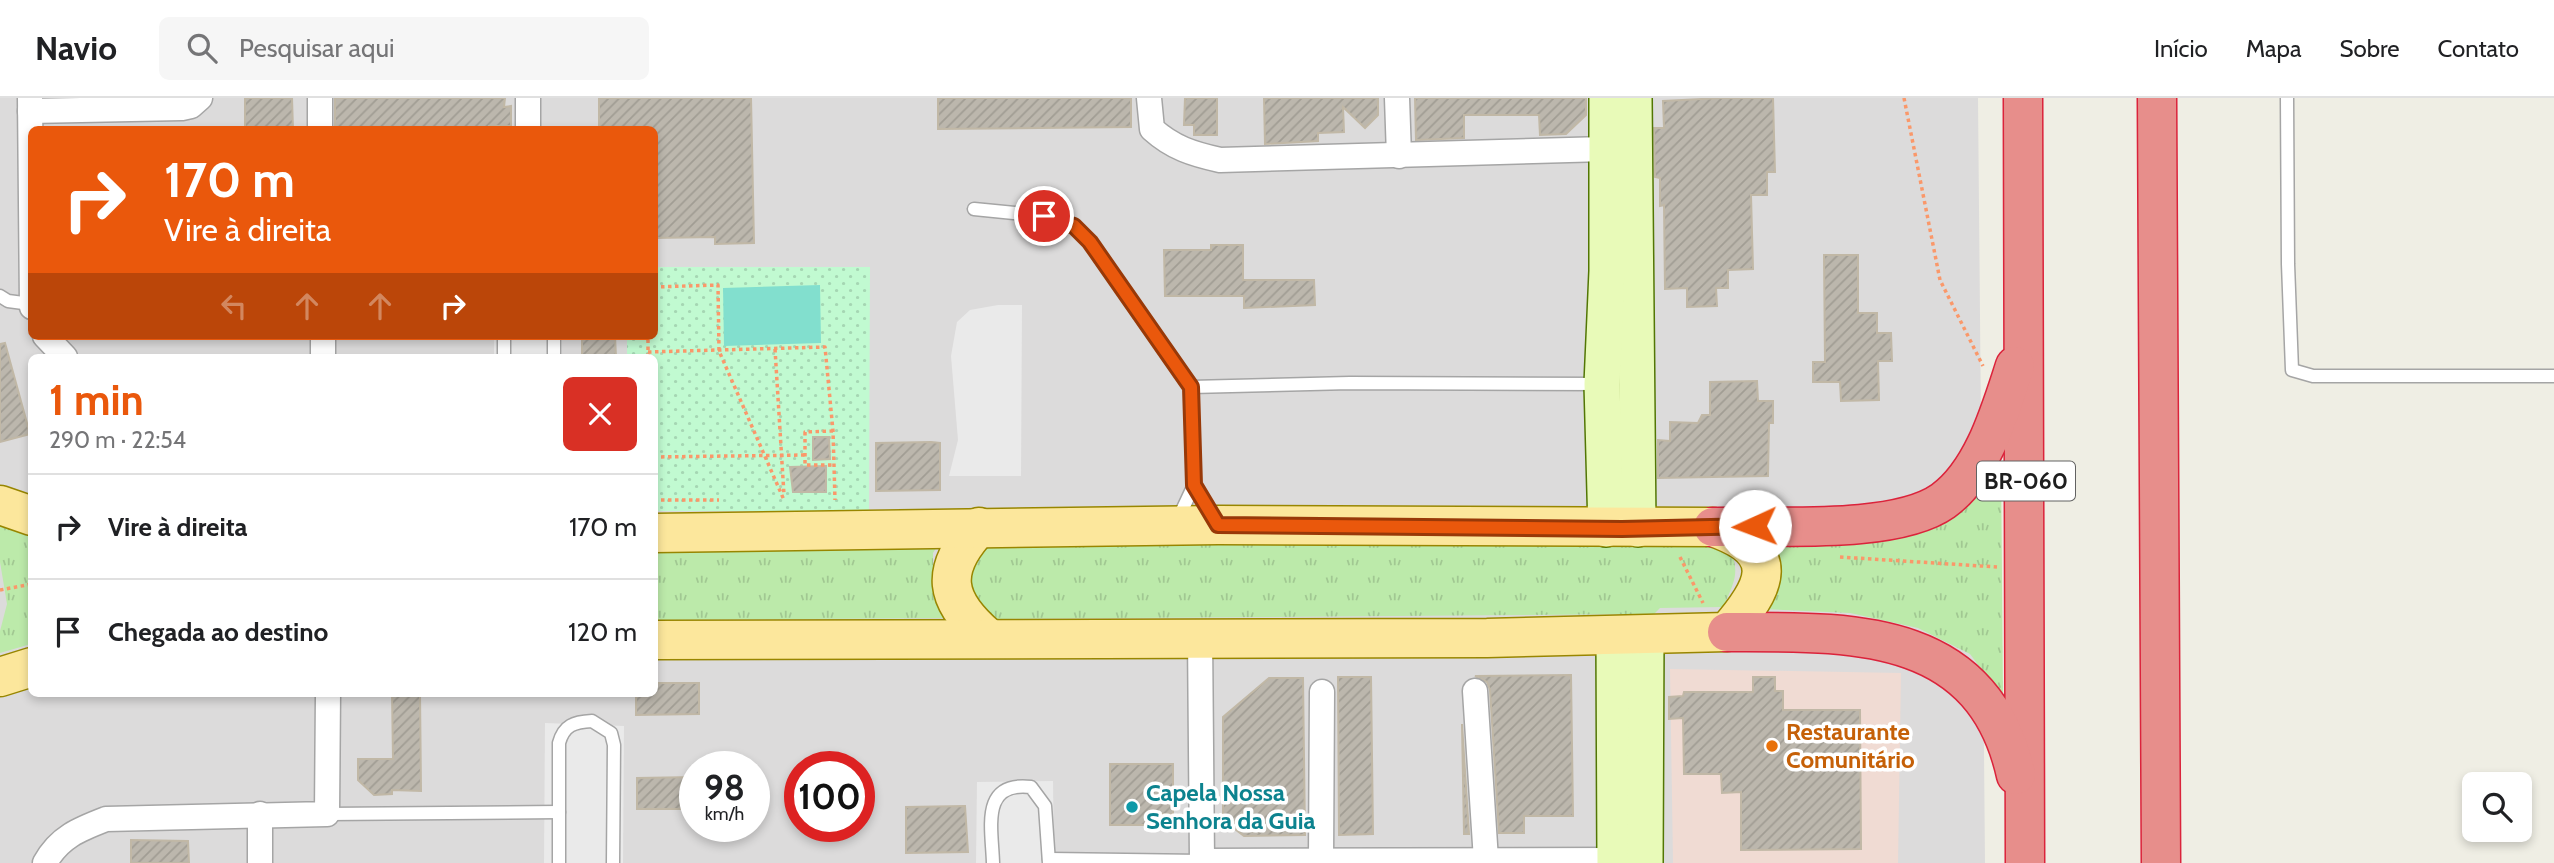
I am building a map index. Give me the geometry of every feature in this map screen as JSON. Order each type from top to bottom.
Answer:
[{"type":"highway","name":"BR-060","points":[[2023,98],[2025,863]]},
{"type":"highway","points":[[2157,98],[2161,863]]},
{"type":"highway","points":[[1696,527],[1869,524],[1899,520],[1925,511],[1944,500],[1964,479],[1983,449],[2002,405],[2024,338]]},
{"type":"highway","points":[[1718,632],[1805,632],[1874,637],[1930,655],[1951,669],[1986,703],[2013,762],[2025,815]]},
{"type":"main road","points":[[0,505],[28,515]]},
{"type":"main road","points":[[658,533],[1218,525],[1622,529],[1696,527],[1746,542],[1759,559],[1762,571],[1758,594],[1718,632],[1486,638],[1200,636],[658,639]]},
{"type":"main road","points":[[979,527],[962,545],[955,560],[953,585],[956,606],[987,637]]},
{"type":"main road","points":[[0,677],[28,668]]},
{"type":"street","points":[[30,126],[30,104],[182,108],[191,106],[200,98]]},
{"type":"street","points":[[320,98],[320,126]]},
{"type":"street","points":[[528,98],[528,126]]},
{"type":"street","points":[[1149,98],[1152,129],[1167,142],[1191,153],[1220,160],[1605,149]]},
{"type":"street","points":[[1397,98],[1399,156]]},
{"type":"street","points":[[1607,98],[1607,271],[1602,384],[1622,529]]},
{"type":"street","points":[[1622,529],[1634,98]]},
{"type":"street","points":[[49,340],[62,354]]},
{"type":"street","points":[[1200,636],[1202,860],[1625,862],[1630,634]]},
{"type":"street","points":[[1475,691],[1486,860]]},
{"type":"street","points":[[1321,860],[1322,692]]},
{"type":"street","points":[[45,863],[53,849],[75,830],[106,819],[327,814],[328,697]]},
{"type":"street","points":[[260,814],[260,863]]},
{"type":"lane","points":[[2287,98],[2288,276],[2292,370],[2313,376],[2554,376]]},
{"type":"lane","points":[[974,209],[1044,216],[1074,226],[1090,242],[1191,387],[1194,485],[1175,526]]},
{"type":"lane","points":[[0,296],[8,301],[28,304]]},
{"type":"lane","points":[[1191,387],[1350,383],[1602,384]]},
{"type":"lane","points":[[1194,485],[1218,525]]},
{"type":"lane","points":[[559,863],[559,743],[562,731],[579,722],[592,721],[604,726],[611,733],[614,745],[613,863]]},
{"type":"lane","points":[[993,863],[992,811],[997,795],[1005,788],[1020,786],[1031,787],[1045,806],[1049,861],[1202,860]]},
{"type":"lane","points":[[327,814],[559,812]]},
{"type":"path","points":[[1904,98],[1940,280],[2002,405]]},
{"type":"path","points":[[658,287],[718,285],[719,351],[785,500]]},
{"type":"path","points":[[658,354],[825,347],[833,431],[835,501],[822,501]]},
{"type":"path","points":[[775,348],[785,500]]},
{"type":"path","points":[[833,431],[805,432],[805,465],[834,465]]},
{"type":"path","points":[[658,457],[805,455]]},
{"type":"path","points":[[658,500],[733,500]]},
{"type":"path","points":[[771,500],[797,500]]},
{"type":"path","points":[[1696,527],[1677,550],[1718,632]]},
{"type":"path","points":[[0,590],[28,585]]},
{"type":"shaded area","points":[[0,98],[1978,98],[1985,863],[0,863]]},
{"type":"shaded area","points":[[820,285],[821,343],[724,346],[723,288]]},
{"type":"shaded area","points":[[998,305],[1022,305],[1021,476],[949,476],[958,440],[951,356],[957,322],[970,310]]},
{"type":"shaded area","points":[[494,340],[562,340],[562,354],[494,354]]},
{"type":"shaded area","points":[[1670,669],[1901,673],[1898,863],[1673,863]]},
{"type":"shaded area","points":[[545,723],[624,726],[623,863],[544,863]]},
{"type":"shaded area","points":[[1053,781],[1054,863],[976,863],[977,782]]},
{"type":"green space","points":[[658,267],[870,267],[869,511],[658,511],[658,354],[627,354],[627,340],[658,340]]},
{"type":"green space","points":[[2001,455],[2003,698],[1970,654],[1918,628],[1850,613],[1761,609],[1766,546],[1830,535]]},
{"type":"green space","points":[[0,526],[28,536],[28,645],[0,653],[0,631],[7,604],[0,562]]},
{"type":"green space","points":[[948,529],[933,553],[933,591],[955,618],[658,620],[658,534]]},
{"type":"green space","points":[[984,533],[1725,538],[1735,565],[1735,573],[1732,588],[1723,607],[1660,608],[1654,614],[994,619],[967,597],[961,551]]},
{"type":"building","points":[[245,98],[292,98],[293,126],[245,126]]},
{"type":"building","points":[[335,98],[505,98],[504,107],[511,106],[511,126],[335,126]]},
{"type":"building","points":[[599,98],[751,98],[754,243],[715,244],[715,237],[658,238],[658,126],[599,126]]},
{"type":"building","points":[[938,98],[1131,98],[1131,127],[938,129]]},
{"type":"building","points":[[1185,98],[1217,98],[1217,135],[1194,135],[1194,125],[1184,125]]},
{"type":"building","points":[[1264,98],[1378,98],[1378,115],[1365,128],[1343,107],[1344,132],[1318,133],[1318,141],[1265,144]]},
{"type":"building","points":[[1415,98],[1586,98],[1586,115],[1566,134],[1540,135],[1539,115],[1464,115],[1464,138],[1416,140]]},
{"type":"building","points":[[1773,98],[1775,172],[1767,172],[1767,195],[1751,195],[1753,269],[1728,270],[1728,288],[1716,288],[1717,306],[1687,307],[1687,288],[1665,289],[1664,205],[1660,206],[1660,178],[1655,177],[1654,128],[1664,128],[1663,101]]},
{"type":"building","points":[[1211,245],[1243,245],[1243,280],[1314,280],[1315,305],[1244,308],[1244,296],[1165,296],[1164,250],[1211,250]]},
{"type":"building","points":[[1824,255],[1858,255],[1858,313],[1877,313],[1877,333],[1891,333],[1892,361],[1878,361],[1879,400],[1841,401],[1840,382],[1813,382],[1813,362],[1825,362]]},
{"type":"building","points":[[582,340],[615,340],[616,354],[582,354]]},
{"type":"building","points":[[5,343],[28,435],[0,442],[0,344]]},
{"type":"building","points":[[1757,381],[1758,401],[1773,401],[1773,423],[1769,423],[1768,476],[1658,478],[1658,440],[1670,441],[1670,422],[1698,423],[1702,415],[1710,415],[1710,382]]},
{"type":"building","points":[[813,437],[829,437],[830,459],[813,460]]},
{"type":"building","points":[[876,443],[940,443],[940,490],[876,491]]},
{"type":"building","points":[[826,466],[826,492],[793,492],[790,467]]},
{"type":"building","points":[[1571,675],[1573,816],[1524,816],[1524,833],[1499,833],[1490,690],[1487,682],[1475,676]]},
{"type":"building","points":[[1338,677],[1371,677],[1373,834],[1339,835]]},
{"type":"building","name":"Restaurante Comunitário","points":[[1753,677],[1775,677],[1775,691],[1783,691],[1783,710],[1860,710],[1861,849],[1741,850],[1741,792],[1722,793],[1721,774],[1684,774],[1683,718],[1669,719],[1669,697],[1683,696],[1684,692],[1753,692]]},
{"type":"building","points":[[1269,678],[1303,678],[1305,835],[1244,836],[1223,820],[1223,717]]},
{"type":"building","points":[[658,683],[699,683],[699,714],[636,715],[636,697],[658,697]]},
{"type":"building","points":[[392,697],[420,697],[421,791],[392,790],[392,794],[374,795],[358,780],[358,759],[393,759]]},
{"type":"building","points":[[1462,724],[1469,834],[1464,834]]},
{"type":"building","name":"Capela Nossa Senhora da Guia","points":[[1110,764],[1173,764],[1173,814],[1162,814],[1151,825],[1110,825]]},
{"type":"building","points":[[679,777],[679,809],[637,809],[637,778]]},
{"type":"building","points":[[965,806],[968,852],[906,853],[906,807]]},
{"type":"building","points":[[131,840],[188,841],[189,863],[131,863]]},
{"type":"place","name":"Restaurante Comunitário","points":[[1772,746]]},
{"type":"place","name":"Capela Nossa Senhora da Guia","points":[[1132,807]]},
{"type":"route","points":[[1044,216],[1074,226],[1090,242],[1191,387],[1194,485],[1218,525],[1622,529],[1755,526]]}]
